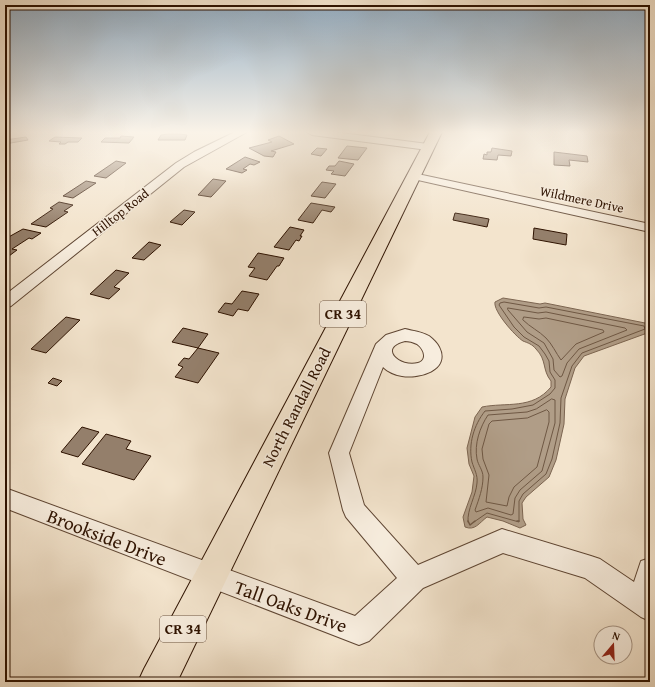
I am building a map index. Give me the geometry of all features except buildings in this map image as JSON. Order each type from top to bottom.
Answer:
[{"type":"main road","name":"North Randall Road","points":[[157,682],[419,164]]},
{"type":"street","name":"Hilltop Road","points":[[5,303],[182,164]]},
{"type":"street","name":"Wildmere Drive","points":[[413,176],[650,228]]},
{"type":"street","points":[[382,348],[339,453],[354,510],[414,579]]},
{"type":"street","name":"Brookside Drive","points":[[5,498],[210,576]]},
{"type":"street","name":"Tall Oaks Drive","points":[[210,576],[359,631],[414,579],[502,541],[591,568],[646,605],[650,570]]},
{"type":"water","points":[[503,298],[540,304],[545,303],[650,324],[650,332],[584,356],[575,368],[565,399],[564,424],[556,460],[549,477],[526,497],[522,503],[523,519],[526,525],[520,528],[503,521],[487,517],[477,526],[468,528],[465,527],[463,517],[472,492],[474,476],[469,464],[467,448],[475,417],[482,407],[527,402],[544,394],[551,387],[551,381],[546,373],[542,357],[533,346],[523,341],[515,334],[497,311],[495,302]]}]
